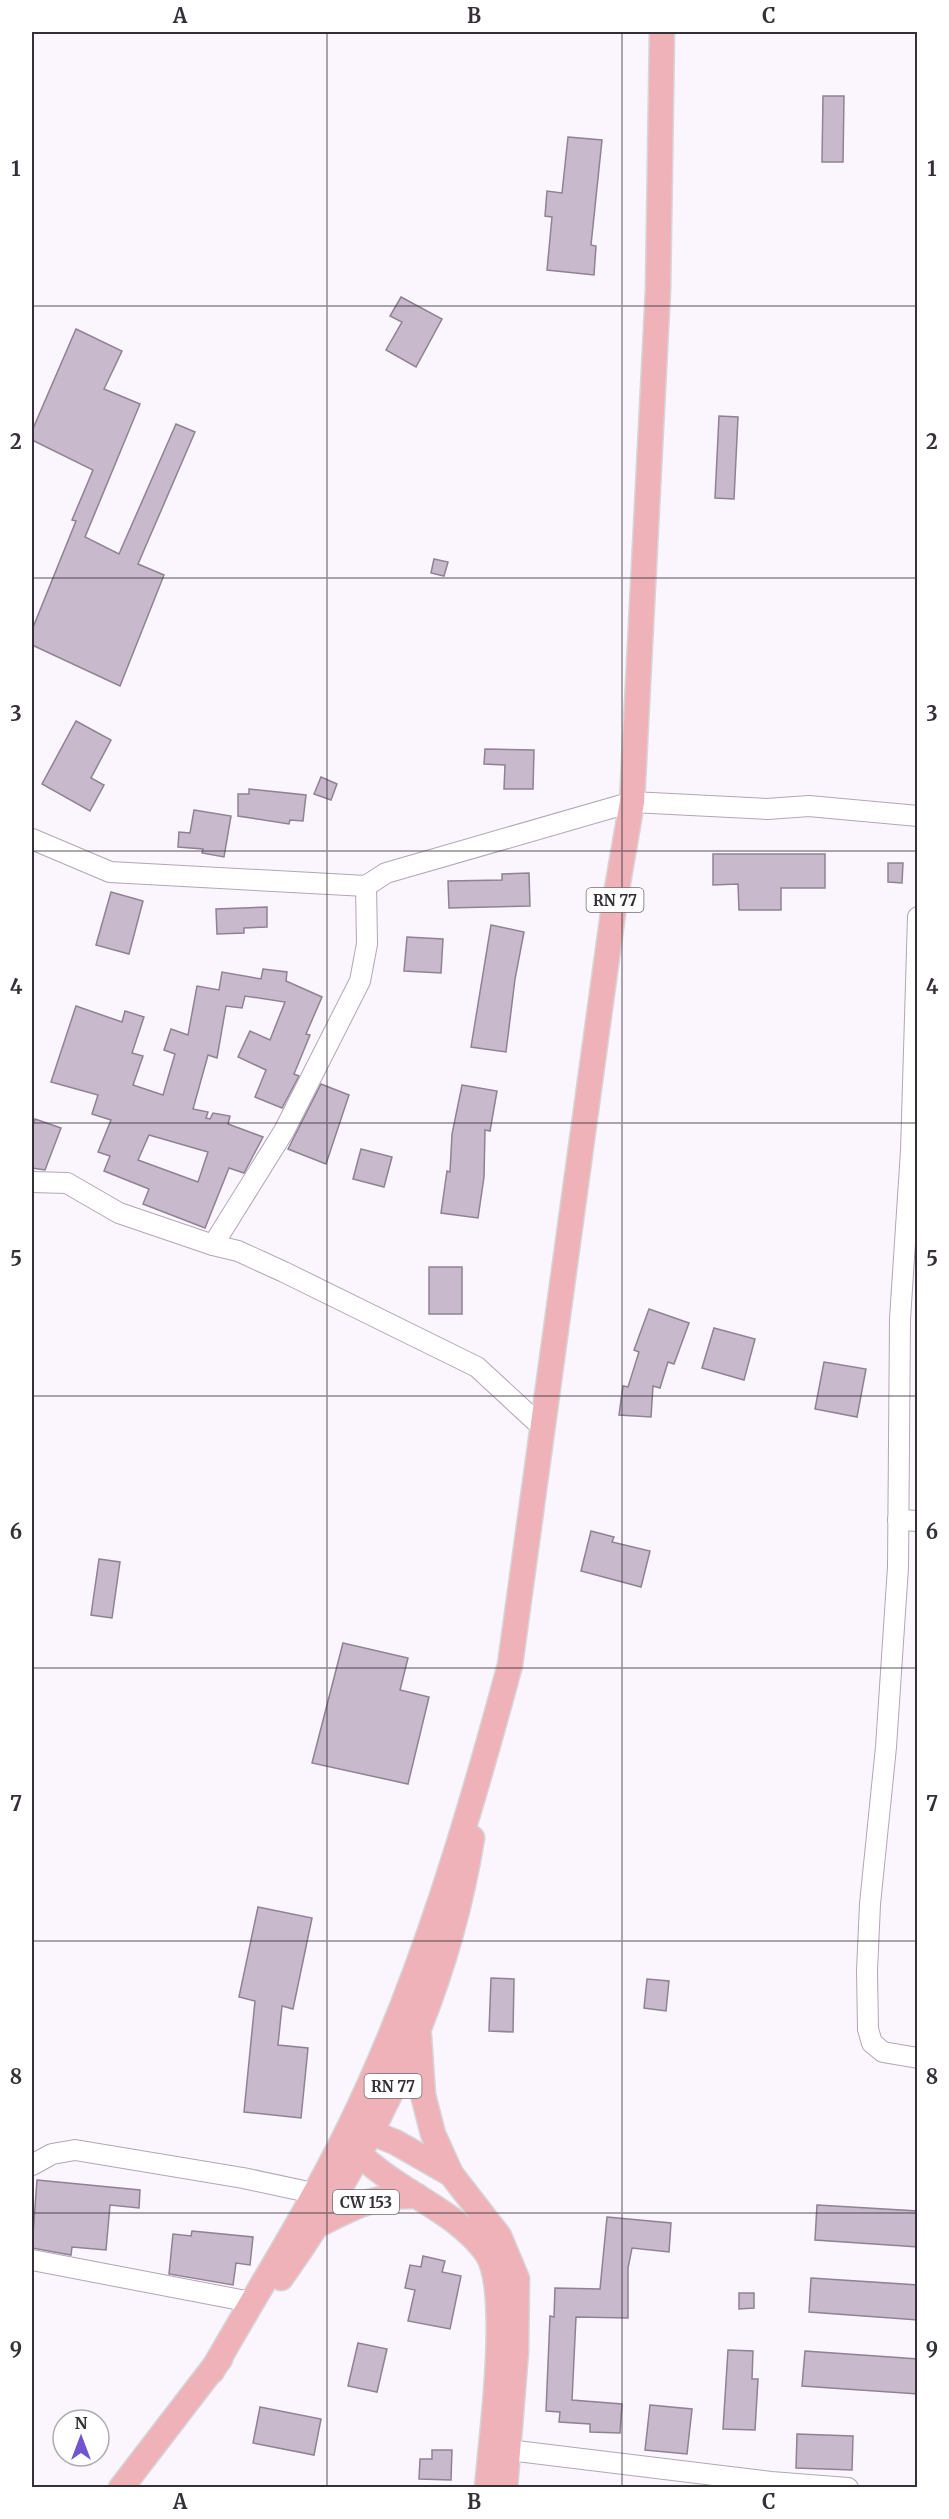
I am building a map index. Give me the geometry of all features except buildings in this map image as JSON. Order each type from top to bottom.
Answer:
[{"type":"main road","name":"RN 77","points":[[121,2487],[212,2371],[318,2225],[356,2138],[434,1918],[484,1761],[510,1665],[614,906],[632,802],[658,290],[662,32]]},
{"type":"main road","name":"RN 77","points":[[212,2371],[313,2193],[356,2138],[418,2028],[460,1904],[484,1761]]},
{"type":"main road","points":[[418,2028],[426,2109],[433,2134],[451,2174],[499,2236],[517,2279],[516,2352],[505,2487]]},
{"type":"main road","points":[[356,2138],[415,2151],[451,2174]]},
{"type":"main road","points":[[356,2138],[417,2196]]},
{"type":"main road","name":"CW 153","points":[[318,2225],[364,2202],[384,2197],[417,2196],[444,2213],[476,2240],[491,2261],[498,2296],[496,2383],[487,2487]]},
{"type":"street","points":[[32,839],[111,872],[366,886],[386,873],[632,802],[767,809],[809,806],[918,816]]},
{"type":"street","points":[[213,1245],[284,1131],[360,981],[367,944],[366,886]]},
{"type":"street","points":[[918,917],[911,1151],[900,1319],[908,1520],[870,1904],[868,2029],[872,2043],[883,2052],[918,2058]]},
{"type":"street","points":[[32,1182],[67,1183],[119,1214],[247,1255],[464,1359],[477,1367],[543,1428]]},
{"type":"street","points":[[32,2165],[52,2154],[75,2150],[243,2178],[313,2193]]},
{"type":"street","points":[[32,2260],[251,2302]]},
{"type":"street","points":[[508,2450],[768,2485],[848,2487]]}]
